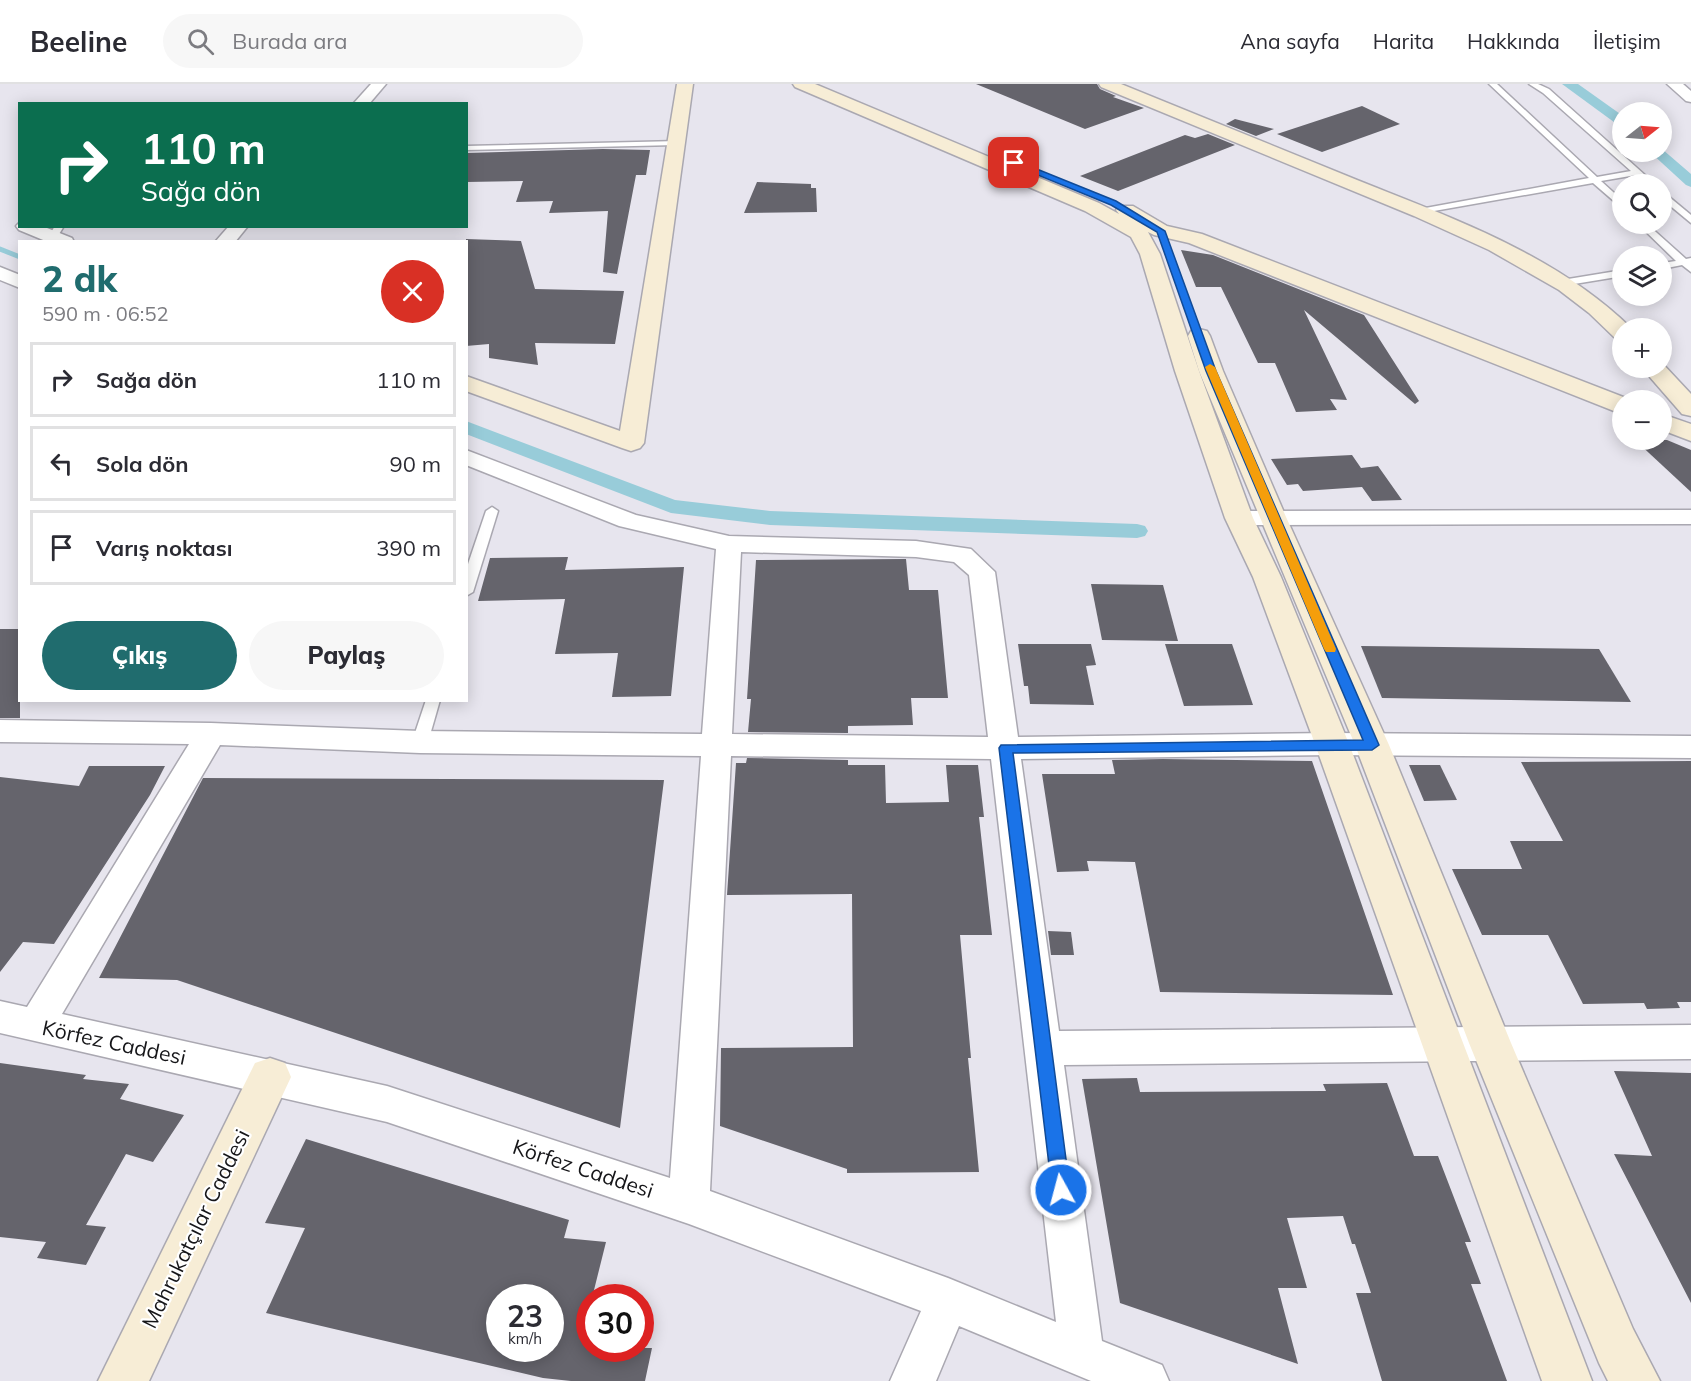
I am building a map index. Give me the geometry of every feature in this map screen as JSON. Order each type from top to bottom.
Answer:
[{"type":"street","points":[[362,102],[379,84]]},
{"type":"street","points":[[468,384],[631,442],[685,84]]},
{"type":"street","points":[[801,84],[1092,207],[1139,233],[1150,254],[1187,371],[1256,517],[1372,745],[1490,1043],[1616,1346],[1635,1381]]},
{"type":"street","points":[[825,84],[1114,203],[1161,231],[1195,238],[1612,402]]},
{"type":"street","points":[[1107,84],[1461,229],[1562,283],[1612,321]]},
{"type":"street","points":[[1674,84],[1691,98]]},
{"type":"street","points":[[33,228],[59,235]]},
{"type":"street","points":[[226,240],[237,228]]},
{"type":"street","points":[[1161,231],[1211,371],[1256,517],[1267,577],[1332,744],[1567,1381]]},
{"type":"street","points":[[0,273],[18,281]]},
{"type":"street","points":[[1663,378],[1691,409]]},
{"type":"street","points":[[1672,425],[1691,433]]},
{"type":"street","points":[[468,458],[628,521],[729,544],[916,549],[962,555],[982,572],[1082,1355]]},
{"type":"street","points":[[1256,517],[1691,517]]},
{"type":"street","points":[[689,1204],[715,745],[729,544]]},
{"type":"street","points":[[0,731],[211,734],[420,742],[1006,748],[1332,744],[1691,747]]},
{"type":"street","points":[[17,1022],[211,734]]},
{"type":"street","name":"Körfez Caddesi","points":[[17,1022],[387,1104],[689,1204],[948,1300],[1146,1381]]},
{"type":"street","points":[[1043,1048],[1691,1042]]},
{"type":"street","name":"Mahrukatçılar Caddesi","points":[[123,1381],[270,1077]]},
{"type":"street","points":[[913,1381],[948,1300]]},
{"type":"lane","points":[[1493,84],[1612,195]]},
{"type":"lane","points":[[1533,84],[1546,91],[1639,174]]},
{"type":"lane","points":[[468,148],[676,143]]},
{"type":"lane","points":[[1420,212],[1637,172]]},
{"type":"lane","points":[[1672,203],[1691,220]]},
{"type":"lane","points":[[1654,234],[1688,264]]},
{"type":"lane","points":[[1672,265],[1688,264]]},
{"type":"lane","points":[[1562,283],[1612,275]]},
{"type":"lane","points":[[468,586],[492,511]]},
{"type":"lane","points":[[420,742],[432,702]]},
{"type":"building","points":[[976,84],[1097,84],[1100,89],[1116,96],[1113,97],[1144,108],[1085,129]]},
{"type":"building","points":[[1362,106],[1400,124],[1322,152],[1277,134]]},
{"type":"building","points":[[1235,119],[1274,129],[1256,136],[1226,124]]},
{"type":"building","points":[[1208,134],[1235,145],[1118,191],[1080,176],[1185,135],[1195,138]]},
{"type":"building","points":[[650,150],[646,175],[636,175],[617,274],[603,272],[608,211],[549,213],[553,201],[516,202],[523,181],[468,182],[468,153]]},
{"type":"building","points":[[757,182],[811,184],[811,188],[816,188],[817,212],[744,213]]},
{"type":"building","points":[[466,239],[521,241],[535,289],[624,291],[615,344],[535,343],[538,365],[489,358],[489,344],[468,346],[468,240]]},
{"type":"building","points":[[1181,250],[1213,255],[1364,315],[1419,401],[1415,404],[1304,310],[1347,400],[1330,399],[1337,410],[1296,412],[1275,363],[1258,363],[1221,287],[1196,287]]},
{"type":"building","points":[[1672,442],[1691,450],[1691,492],[1646,450],[1672,450]]},
{"type":"building","points":[[1352,455],[1361,468],[1378,466],[1402,500],[1372,501],[1362,487],[1303,491],[1298,484],[1287,485],[1271,459]]},
{"type":"building","points":[[568,557],[565,570],[684,567],[671,696],[612,697],[618,653],[555,654],[565,599],[478,601],[490,558]]},
{"type":"building","points":[[906,559],[909,590],[938,590],[948,698],[911,698],[913,725],[848,726],[848,733],[748,732],[751,699],[747,699],[756,560]]},
{"type":"building","points":[[1091,584],[1163,585],[1178,641],[1102,640]]},
{"type":"building","points":[[0,629],[18,629],[20,718],[0,718]]},
{"type":"building","points":[[1018,644],[1091,644],[1096,665],[1086,666],[1094,705],[1030,704],[1028,686],[1024,686]]},
{"type":"building","points":[[1165,644],[1232,644],[1253,705],[1184,706]]},
{"type":"building","points":[[1361,646],[1599,649],[1631,702],[1382,698]]},
{"type":"building","points":[[747,758],[848,760],[848,765],[885,765],[886,803],[949,802],[946,765],[978,765],[984,817],[979,817],[992,935],[960,935],[971,1058],[968,1058],[979,1172],[847,1173],[847,1169],[720,1126],[721,1048],[853,1047],[852,894],[727,895],[736,763],[746,763]]},
{"type":"building","points":[[1112,760],[1312,761],[1393,995],[1160,992],[1135,862],[1087,861],[1089,871],[1057,872],[1042,774],[1115,774]]},
{"type":"building","points":[[1691,761],[1691,1002],[1677,1002],[1680,1008],[1647,1009],[1644,1003],[1583,1004],[1548,935],[1482,935],[1452,869],[1522,869],[1510,841],[1563,841],[1521,762]]},
{"type":"building","points":[[1409,765],[1440,765],[1457,800],[1424,801]]},
{"type":"building","points":[[89,766],[165,766],[150,795],[54,944],[23,942],[0,972],[0,777],[79,786]]},
{"type":"building","points":[[203,778],[664,780],[620,1128],[177,980],[99,978]]},
{"type":"building","points":[[1048,931],[1071,932],[1074,955],[1051,955]]},
{"type":"building","points":[[0,1063],[86,1075],[83,1079],[129,1084],[120,1099],[184,1115],[153,1162],[126,1154],[86,1225],[106,1227],[86,1265],[37,1258],[46,1242],[0,1237]]},
{"type":"building","points":[[1614,1071],[1691,1073],[1691,1303],[1614,1154],[1652,1156]]},
{"type":"building","points":[[1137,1078],[1140,1092],[1326,1091],[1323,1084],[1387,1083],[1414,1156],[1438,1156],[1471,1242],[1465,1242],[1481,1284],[1471,1284],[1507,1381],[1382,1381],[1356,1293],[1371,1293],[1343,1216],[1287,1218],[1307,1288],[1278,1288],[1298,1364],[1120,1303],[1082,1079]]},
{"type":"building","points":[[306,1139],[569,1220],[564,1238],[606,1242],[596,1284],[576,1284],[576,1362],[649,1362],[645,1381],[571,1381],[543,1378],[266,1313],[305,1228],[265,1223]]},
{"type":"waterway","points":[[1569,84],[1612,114]]},
{"type":"waterway","points":[[1668,162],[1691,182]]},
{"type":"waterway","points":[[0,249],[18,256]]},
{"type":"waterway","points":[[468,428],[671,506],[770,518],[1137,531]]},
{"type":"slow traffic","points":[[1210,367],[1330,649]]},
{"type":"route","points":[[1014,163],[1114,203],[1161,231],[1211,371],[1372,745],[1006,748],[1061,1190]]}]
